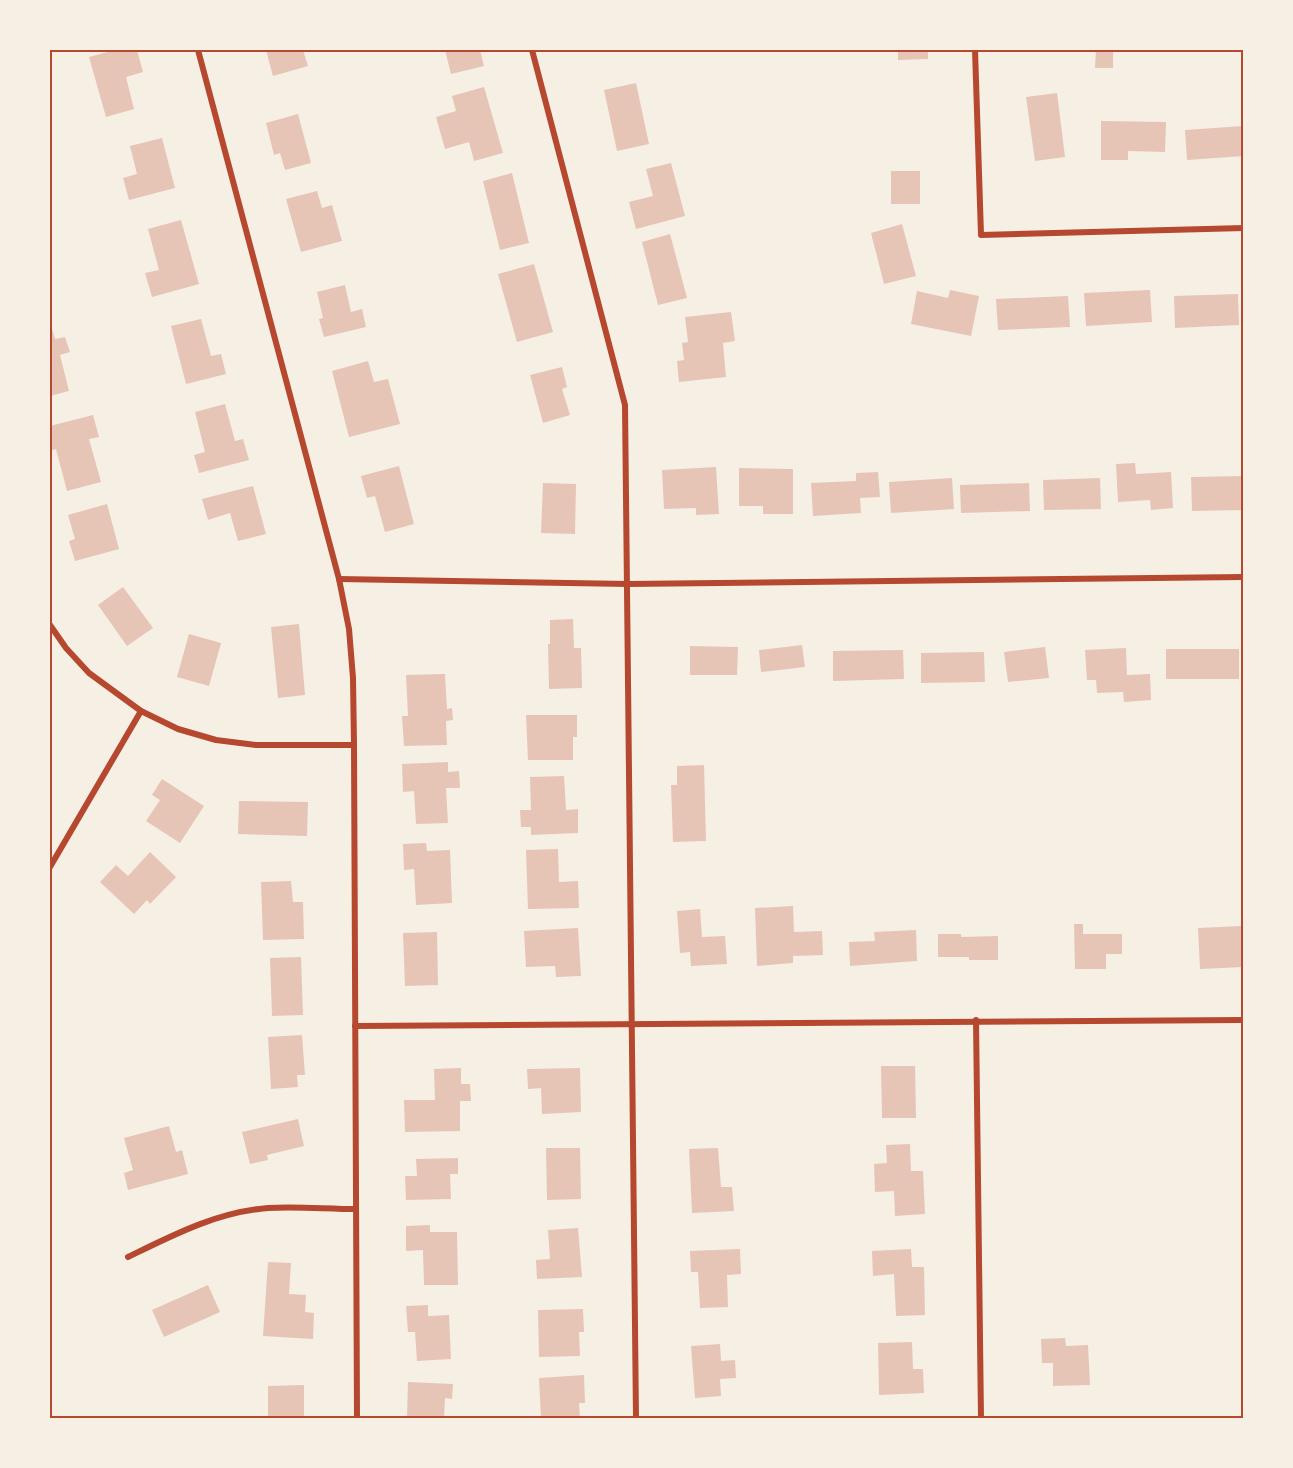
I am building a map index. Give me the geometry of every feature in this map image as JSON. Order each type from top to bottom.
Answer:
[{"type":"street","points":[[198,50],[339,579],[349,629],[354,745],[357,1419]]},
{"type":"street","points":[[532,50],[625,405],[636,1419]]},
{"type":"street","points":[[975,50],[981,236],[1244,228]]},
{"type":"street","points":[[339,579],[628,584],[1244,577]]},
{"type":"street","points":[[50,625],[88,673],[141,711],[178,729],[216,740],[256,745],[354,745]]},
{"type":"street","points":[[50,867],[141,711]]},
{"type":"street","points":[[355,1026],[976,1020],[1244,1020]]},
{"type":"street","points":[[976,1020],[981,1419]]},
{"type":"street","points":[[128,1257],[186,1229],[225,1215],[268,1208],[356,1209]]},
{"type":"building","points":[[115,50],[137,50],[143,72],[126,77],[134,109],[106,117],[89,57]]},
{"type":"building","points":[[266,50],[303,50],[308,66],[273,76]]},
{"type":"building","points":[[445,50],[480,50],[484,66],[451,74]]},
{"type":"building","points":[[898,50],[928,50],[928,59],[898,60]]},
{"type":"building","points":[[1096,50],[1113,50],[1113,68],[1095,68]]},
{"type":"building","points":[[636,83],[649,144],[617,151],[604,90]]},
{"type":"building","points":[[484,87],[503,153],[474,161],[469,142],[445,149],[436,117],[456,111],[452,96]]},
{"type":"building","points":[[1057,93],[1065,157],[1035,161],[1026,97]]},
{"type":"building","points":[[298,114],[311,163],[285,170],[280,153],[274,155],[266,123]]},
{"type":"building","points":[[1101,121],[1166,122],[1165,152],[1128,151],[1128,160],[1101,160]]},
{"type":"building","points":[[1243,126],[1244,156],[1187,160],[1185,130]]},
{"type":"building","points":[[162,138],[175,188],[129,200],[123,178],[137,174],[130,146]]},
{"type":"building","points":[[671,163],[685,216],[636,229],[629,202],[653,196],[646,169]]},
{"type":"building","points":[[891,171],[920,171],[920,204],[891,204]]},
{"type":"building","points":[[512,173],[529,243],[500,250],[483,181]]},
{"type":"building","points":[[317,191],[322,208],[332,205],[342,241],[301,252],[286,199]]},
{"type":"building","points":[[181,220],[199,284],[152,297],[145,273],[159,270],[148,229]]},
{"type":"building","points":[[902,224],[916,276],[884,284],[871,233]]},
{"type":"building","points":[[670,234],[687,298],[658,305],[642,242]]},
{"type":"building","points":[[534,264],[553,332],[517,342],[498,274]]},
{"type":"building","points":[[345,285],[351,312],[362,309],[366,327],[324,337],[319,319],[323,318],[317,292]]},
{"type":"building","points":[[950,290],[979,296],[971,336],[911,324],[917,291],[948,298]]},
{"type":"building","points":[[1150,290],[1152,322],[1086,326],[1084,293]]},
{"type":"building","points":[[1238,294],[1239,325],[1175,328],[1174,296]]},
{"type":"building","points":[[1068,296],[1070,327],[998,330],[996,299]]},
{"type":"building","points":[[731,312],[735,341],[723,343],[726,377],[679,382],[677,361],[684,360],[682,343],[688,342],[685,317]]},
{"type":"building","points":[[201,319],[211,356],[221,354],[226,374],[186,384],[171,326]]},
{"type":"building","points":[[52,329],[55,339],[65,337],[70,352],[60,355],[69,391],[50,396],[50,330]]},
{"type":"building","points":[[368,361],[374,382],[388,379],[400,424],[349,437],[332,371]]},
{"type":"building","points":[[562,367],[567,387],[562,389],[570,415],[543,423],[530,375]]},
{"type":"building","points":[[225,404],[235,441],[243,439],[249,460],[199,473],[194,455],[205,452],[195,412]]},
{"type":"building","points":[[93,415],[99,437],[89,439],[101,482],[67,491],[56,449],[50,451],[50,426]]},
{"type":"building","points":[[1135,463],[1136,474],[1171,472],[1173,508],[1151,510],[1150,500],[1118,502],[1116,464]]},
{"type":"building","points":[[399,466],[414,524],[385,532],[375,496],[367,498],[361,476]]},
{"type":"building","points":[[716,467],[719,514],[696,515],[696,508],[664,509],[662,470]]},
{"type":"building","points":[[739,468],[793,469],[793,514],[763,514],[763,506],[739,506]]},
{"type":"building","points":[[878,472],[880,497],[860,498],[861,513],[813,516],[811,483],[856,481],[856,473]]},
{"type":"building","points":[[1244,476],[1244,510],[1192,511],[1191,477]]},
{"type":"building","points":[[952,478],[954,509],[891,513],[889,482]]},
{"type":"building","points":[[1100,478],[1101,509],[1044,510],[1043,480]]},
{"type":"building","points":[[543,483],[576,484],[575,534],[541,533]]},
{"type":"building","points":[[1029,483],[1030,511],[961,513],[960,485]]},
{"type":"building","points":[[253,486],[266,534],[238,541],[230,513],[208,520],[202,499]]},
{"type":"building","points":[[107,504],[119,549],[75,561],[69,541],[75,539],[68,515]]},
{"type":"building","points":[[123,587],[153,628],[127,646],[98,605]]},
{"type":"building","points":[[573,619],[574,648],[581,648],[582,688],[549,689],[550,620]]},
{"type":"building","points":[[299,624],[305,695],[278,698],[271,627]]},
{"type":"building","points":[[189,634],[221,643],[209,686],[177,677]]},
{"type":"building","points":[[802,645],[805,667],[761,672],[759,650]]},
{"type":"building","points":[[690,646],[738,647],[737,675],[690,675]]},
{"type":"building","points":[[1045,647],[1049,678],[1008,682],[1004,652]]},
{"type":"building","points":[[1126,648],[1127,675],[1150,674],[1151,700],[1124,702],[1123,692],[1097,693],[1096,680],[1087,680],[1085,650]]},
{"type":"building","points":[[1166,649],[1239,649],[1239,679],[1166,679]]},
{"type":"building","points":[[903,650],[904,679],[833,681],[833,651]]},
{"type":"building","points":[[984,652],[985,682],[921,683],[921,653]]},
{"type":"building","points":[[445,674],[447,709],[452,708],[453,720],[446,721],[447,745],[404,746],[402,716],[408,716],[406,675]]},
{"type":"building","points":[[526,715],[577,715],[577,737],[573,737],[573,760],[528,760]]},
{"type":"building","points":[[448,762],[448,772],[459,771],[460,788],[446,788],[448,823],[416,824],[414,791],[403,792],[402,764]]},
{"type":"building","points":[[704,765],[706,841],[673,842],[671,785],[677,785],[677,766]]},
{"type":"building","points":[[564,776],[566,810],[578,809],[578,833],[531,835],[531,827],[521,827],[520,810],[531,810],[530,777]]},
{"type":"building","points":[[162,779],[204,806],[180,843],[146,821],[160,800],[152,795]]},
{"type":"building","points":[[239,801],[308,802],[307,836],[238,834]]},
{"type":"building","points":[[426,843],[427,851],[450,850],[452,903],[416,905],[414,869],[404,870],[403,844]]},
{"type":"building","points":[[558,849],[559,882],[578,881],[579,908],[528,909],[526,850]]},
{"type":"building","points":[[150,852],[176,877],[150,904],[147,900],[134,914],[100,882],[116,865],[128,876]]},
{"type":"building","points":[[291,881],[293,902],[303,902],[304,939],[263,940],[261,882]]},
{"type":"building","points":[[793,906],[794,932],[822,931],[823,955],[793,956],[793,963],[757,966],[755,908]]},
{"type":"building","points":[[700,909],[702,937],[725,936],[727,964],[691,966],[690,952],[680,953],[677,911]]},
{"type":"building","points":[[1074,924],[1083,924],[1083,934],[1122,934],[1122,954],[1106,954],[1106,969],[1075,969]]},
{"type":"building","points":[[1241,926],[1243,967],[1200,969],[1198,928]]},
{"type":"building","points":[[578,928],[581,976],[556,977],[555,966],[526,967],[524,931]]},
{"type":"building","points":[[916,930],[917,961],[850,966],[849,942],[875,941],[874,932]]},
{"type":"building","points":[[437,932],[438,985],[405,986],[403,933]]},
{"type":"building","points":[[938,934],[961,934],[961,937],[998,936],[998,960],[938,957]]},
{"type":"building","points":[[301,957],[303,1015],[272,1016],[270,958]]},
{"type":"building","points":[[302,1035],[305,1075],[297,1075],[298,1087],[271,1089],[268,1037]]},
{"type":"building","points":[[881,1066],[915,1066],[916,1118],[882,1118]]},
{"type":"building","points":[[461,1068],[461,1084],[470,1084],[471,1101],[460,1101],[460,1131],[405,1132],[404,1100],[435,1100],[434,1069]]},
{"type":"building","points":[[580,1068],[581,1112],[542,1114],[541,1088],[528,1089],[527,1069]]},
{"type":"building","points":[[298,1119],[304,1146],[267,1155],[268,1160],[250,1164],[242,1132]]},
{"type":"building","points":[[169,1126],[176,1152],[182,1150],[188,1174],[128,1190],[124,1173],[133,1170],[124,1138]]},
{"type":"building","points":[[910,1144],[911,1171],[923,1171],[925,1214],[895,1216],[894,1191],[875,1192],[874,1164],[887,1163],[886,1145]]},
{"type":"building","points":[[546,1148],[580,1148],[581,1199],[547,1200]]},
{"type":"building","points":[[718,1148],[721,1187],[732,1187],[734,1211],[692,1213],[689,1149]]},
{"type":"building","points":[[458,1158],[458,1174],[450,1174],[451,1199],[406,1200],[405,1176],[417,1176],[416,1159]]},
{"type":"building","points":[[430,1225],[430,1232],[457,1232],[458,1285],[424,1285],[423,1250],[406,1251],[406,1226]]},
{"type":"building","points":[[578,1228],[582,1277],[537,1279],[536,1260],[550,1259],[548,1230]]},
{"type":"building","points":[[740,1249],[741,1274],[727,1275],[728,1307],[700,1308],[698,1272],[691,1272],[690,1251]]},
{"type":"building","points":[[911,1249],[912,1267],[924,1267],[925,1315],[896,1316],[894,1274],[873,1276],[872,1251]]},
{"type":"building","points":[[268,1262],[291,1263],[289,1294],[306,1295],[305,1312],[314,1313],[313,1339],[263,1336]]},
{"type":"building","points":[[208,1285],[220,1312],[164,1337],[152,1310]]},
{"type":"building","points":[[428,1305],[428,1316],[449,1315],[451,1359],[417,1361],[415,1332],[408,1332],[406,1306]]},
{"type":"building","points":[[583,1309],[584,1332],[579,1332],[580,1356],[539,1357],[538,1310]]},
{"type":"building","points":[[1065,1338],[1066,1346],[1088,1345],[1090,1385],[1053,1386],[1053,1363],[1042,1363],[1041,1339]]},
{"type":"building","points":[[912,1342],[913,1369],[923,1369],[924,1393],[879,1395],[878,1343]]},
{"type":"building","points":[[720,1344],[721,1361],[735,1360],[736,1378],[720,1379],[721,1396],[695,1398],[691,1346]]},
{"type":"building","points":[[584,1375],[585,1403],[579,1403],[580,1418],[541,1418],[539,1378]]},
{"type":"building","points":[[408,1382],[453,1384],[452,1399],[445,1398],[444,1418],[407,1418]]},
{"type":"building","points":[[304,1385],[304,1418],[268,1418],[268,1386]]}]
